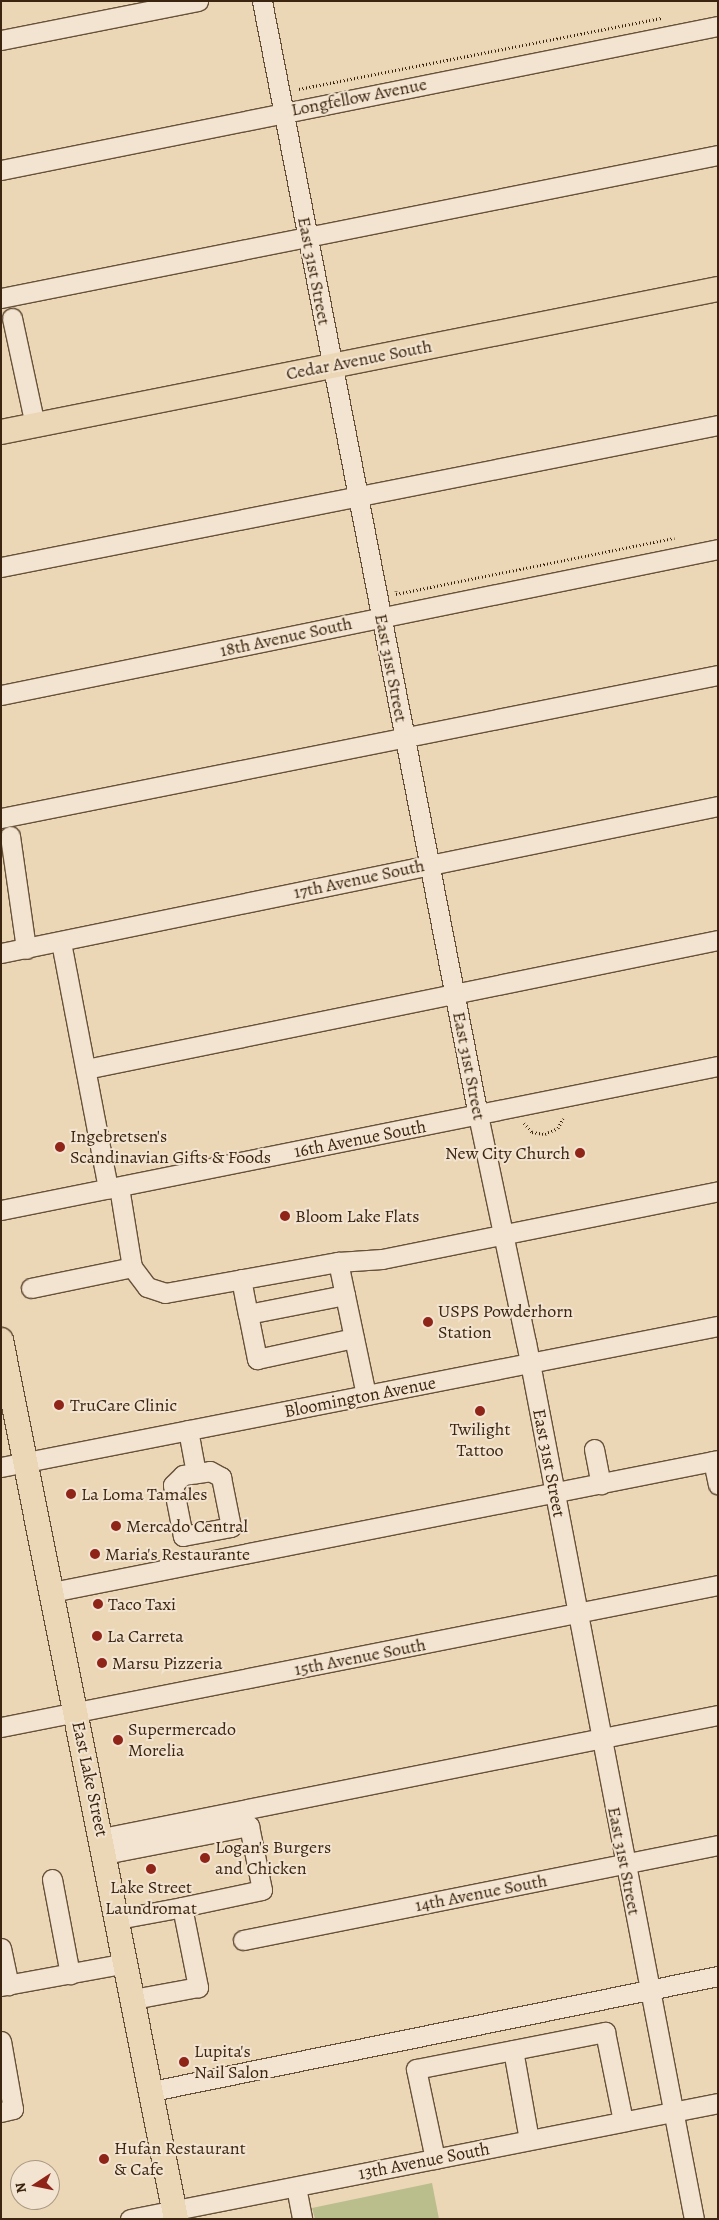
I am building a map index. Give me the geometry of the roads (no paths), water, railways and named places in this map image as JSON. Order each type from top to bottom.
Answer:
[{"type":"main road","name":"Cedar Avenue South","points":[[1,432],[718,289]]},
{"type":"main road","name":"East Lake Street","points":[[2,1350],[104,1846],[176,2214]]},
{"type":"street","points":[[1,40],[198,1]]},
{"type":"street","name":"East 31st Street","points":[[262,1],[404,737],[456,992],[478,1115],[530,1363],[600,1739],[694,2219]]},
{"type":"street","name":"Longfellow Avenue","points":[[1,170],[718,26]]},
{"type":"street","points":[[1,298],[718,155]]},
{"type":"street","points":[[12,318],[35,425]]},
{"type":"street","points":[[1,567],[718,425]]},
{"type":"street","name":"18th Avenue South","points":[[1,695],[718,549]]},
{"type":"street","points":[[1,818],[718,675]]},
{"type":"street","name":"17th Avenue South","points":[[1,953],[718,806]]},
{"type":"street","points":[[10,836],[26,948]]},
{"type":"street","points":[[86,1069],[718,940]]},
{"type":"street","points":[[60,942],[86,1069],[132,1267],[147,1287],[165,1293],[338,1262],[382,1259],[503,1232],[718,1191]]},
{"type":"street","name":"16th Avenue South","points":[[1,1210],[718,1066]]},
{"type":"street","points":[[338,1262],[366,1396]]},
{"type":"street","points":[[31,1288],[132,1267]]},
{"type":"street","points":[[241,1280],[257,1359],[354,1338]]},
{"type":"street","points":[[248,1314],[345,1296]]},
{"type":"street","name":"Bloomington Avenue","points":[[1,1467],[718,1326]]},
{"type":"street","points":[[188,1430],[196,1473]]},
{"type":"street","points":[[594,1449],[601,1484]]},
{"type":"street","points":[[52,1592],[716,1460],[718,1484]]},
{"type":"street","name":"15th Avenue South","points":[[1,1727],[76,1714],[718,1584]]},
{"type":"street","points":[[104,1846],[718,1715]]},
{"type":"street","points":[[104,1846],[250,1826],[262,1890],[118,1919]]},
{"type":"street","name":"14th Avenue South","points":[[243,1940],[718,1845]]},
{"type":"street","points":[[52,1879],[70,1974]]},
{"type":"street","points":[[134,1999],[198,1986],[182,1907]]},
{"type":"street","points":[[1,1948],[5,1986],[126,1963]]},
{"type":"street","points":[[152,2091],[650,1988],[718,1976]]},
{"type":"street","points":[[435,2159],[416,2069],[605,2032],[623,2121]]},
{"type":"street","points":[[1,2040],[13,2109],[1,2112]]},
{"type":"street","points":[[512,2050],[529,2140]]},
{"type":"street","name":"13th Avenue South","points":[[130,2219],[176,2214],[296,2187],[718,2103]]},
{"type":"street","points":[[296,2187],[302,2219]]},
{"type":"place","name":"Ingebretsen's Scandinavian Gifts & Foods","points":[[60,1147]]},
{"type":"place","name":"New City Church","points":[[580,1153]]},
{"type":"place","name":"Bloom Lake Flats","points":[[285,1216]]},
{"type":"place","name":"USPS Powderhorn Station","points":[[428,1322]]},
{"type":"place","name":"TruCare Clinic","points":[[59,1405]]},
{"type":"place","name":"Twilight Tattoo","points":[[480,1411]]},
{"type":"place","name":"La Loma Tamales","points":[[71,1494]]},
{"type":"place","name":"Mercado Central","points":[[116,1526]]},
{"type":"place","name":"Maria's Restaurante","points":[[95,1554]]},
{"type":"place","name":"Taco Taxi","points":[[98,1604]]},
{"type":"place","name":"La Carreta","points":[[97,1636]]},
{"type":"place","name":"Marsu Pizzeria","points":[[102,1663]]},
{"type":"place","name":"Supermercado Morelia","points":[[118,1740]]},
{"type":"place","name":"Logan's Burgers and Chicken","points":[[205,1858]]},
{"type":"place","name":"Lake Street Laundromat","points":[[151,1869]]},
{"type":"place","name":"Lupita's Nail Salon","points":[[184,2062]]},
{"type":"place","name":"Hufan Restaurant & Cafe","points":[[104,2159]]}]
